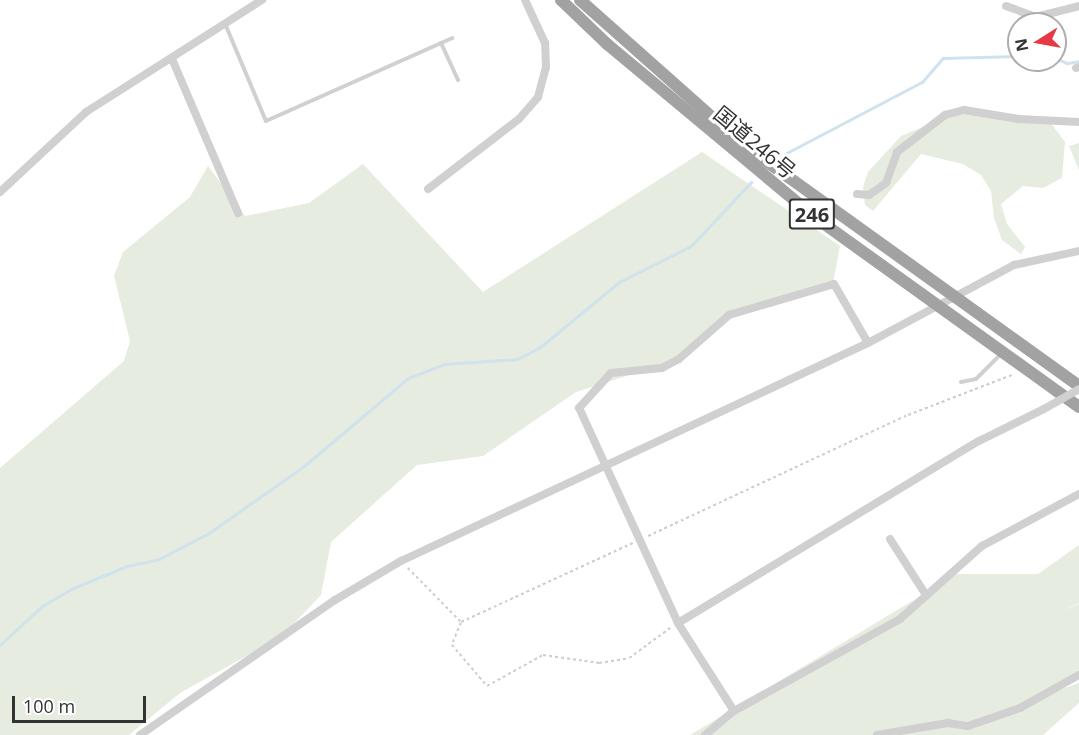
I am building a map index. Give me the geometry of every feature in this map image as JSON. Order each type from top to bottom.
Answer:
[{"type":"highway","name":"国道246号","points":[[561,0],[607,44],[816,218],[939,303],[1079,407]]},
{"type":"highway","name":"国道246号","points":[[580,0],[741,143],[1079,387]]},
{"type":"street","points":[[0,192],[86,112],[226,26],[262,0]]},
{"type":"street","points":[[428,189],[519,119],[538,97],[546,68],[545,43],[525,0]]},
{"type":"street","points":[[1006,6],[1036,17],[1079,6]]},
{"type":"street","points":[[172,59],[238,213]]},
{"type":"street","points":[[857,194],[868,195],[885,183],[897,152],[945,115],[964,110],[1019,119],[1079,123]]},
{"type":"street","points":[[140,735],[335,600],[401,561],[868,343],[939,303],[1024,261],[1067,257],[1079,251]]},
{"type":"street","points":[[734,711],[678,622],[604,467],[579,408],[611,373],[662,368],[740,310],[834,284],[868,343]]},
{"type":"street","points":[[678,622],[978,441],[1044,409],[1079,387]]},
{"type":"street","points":[[705,735],[734,711],[900,619],[982,546],[1079,494]]},
{"type":"street","points":[[890,539],[927,595]]},
{"type":"street","points":[[877,735],[948,723],[968,726],[1020,708],[1079,675]]},
{"type":"lane","points":[[226,26],[266,121],[452,38]]},
{"type":"lane","points":[[441,43],[458,80]]},
{"type":"lane","points":[[961,382],[976,379],[990,369],[1004,350]]},
{"type":"path","points":[[678,622],[629,658],[599,663],[543,655],[487,686],[452,645],[461,622],[908,415],[1028,368]]},
{"type":"path","points":[[401,561],[461,622]]},
{"type":"shaded area","points":[[964,110],[1050,122],[1065,142],[1062,178],[1043,188],[1023,186],[1001,204],[1007,224],[1025,247],[1021,254],[1002,240],[994,218],[991,191],[981,175],[963,164],[921,154],[873,211],[865,205],[863,187],[868,172],[901,136]]},
{"type":"shaded area","points":[[1079,143],[1079,170],[1069,146]]},
{"type":"shaded area","points":[[702,152],[840,246],[833,283],[737,311],[667,363],[576,392],[483,456],[417,465],[331,542],[321,595],[281,637],[180,693],[129,735],[0,735],[0,468],[124,361],[130,341],[114,276],[123,252],[190,197],[208,166],[245,216],[309,203],[363,164],[483,292]]},
{"type":"shaded area","points":[[1079,545],[1079,603],[1061,611],[1079,604],[1079,676],[1053,692],[1079,683],[1079,703],[1043,735],[690,735],[957,574],[1038,574]]},
{"type":"waterway","points":[[777,158],[922,82],[943,58],[1007,56]]},
{"type":"waterway","points":[[1067,63],[1079,61]]},
{"type":"waterway","points":[[0,645],[42,606],[73,588],[127,566],[159,559],[209,533],[304,466],[408,378],[445,364],[517,359],[539,348],[619,282],[691,246],[751,182]]}]
